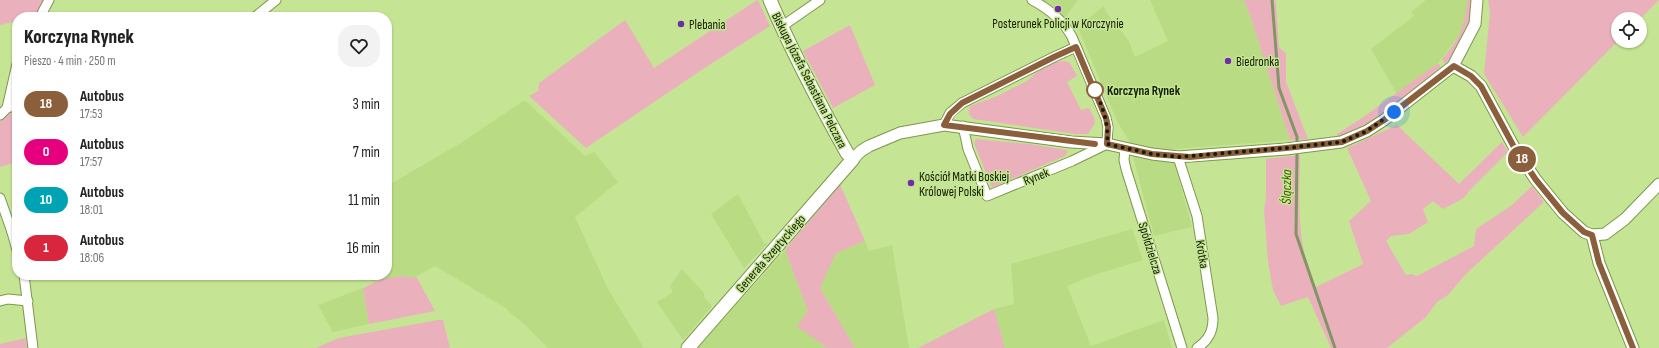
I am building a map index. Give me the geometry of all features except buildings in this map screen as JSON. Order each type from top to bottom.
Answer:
[{"type":"main road","name":"Biskupa Józefa Sebastiana Pelczara","points":[[770,0],[782,27],[838,136],[847,153],[853,159]]},
{"type":"main road","name":"Generała Szeptyckiego","points":[[688,348],[853,159]]},
{"type":"street","points":[[43,12],[49,0]]},
{"type":"street","points":[[261,12],[276,0]]},
{"type":"street","points":[[782,27],[820,0]]},
{"type":"street","points":[[1032,0],[1066,25],[1106,118],[1108,127],[1107,144]]},
{"type":"street","points":[[853,159],[869,146],[900,133],[944,125],[963,126],[1071,142],[1107,144],[1152,154],[1178,157],[1342,142],[1367,131],[1384,120],[1454,66],[1475,24],[1477,0]]},
{"type":"street","points":[[944,125],[950,114],[967,100],[1076,47]]},
{"type":"street","points":[[1454,66],[1471,76],[1481,86],[1514,147],[1536,180],[1563,213],[1584,232],[1592,235],[1605,234],[1615,227],[1659,184]]},
{"type":"street","points":[[7,108],[12,86]]},
{"type":"street","points":[[0,115],[7,108],[12,106]]},
{"type":"street","name":"Rynek","points":[[963,126],[968,149],[987,196],[1072,162],[1107,144]]},
{"type":"street","name":"Spółdzielcza","points":[[1125,148],[1124,160],[1126,169],[1182,348]]},
{"type":"street","name":"Krótka","points":[[1178,157],[1197,216],[1213,318],[1213,328],[1209,337],[1197,348]]},
{"type":"street","points":[[0,198],[12,225]]},
{"type":"street","points":[[1592,235],[1599,263],[1633,348]]},
{"type":"street","points":[[25,280],[33,348]]},
{"type":"street","points":[[0,301],[8,299],[28,302]]},
{"type":"shaded area","points":[[0,0],[45,0],[38,12],[12,12],[12,22],[0,25]]},
{"type":"shaded area","points":[[757,0],[770,26],[586,148],[529,96],[538,91],[539,83],[625,20],[654,68]]},
{"type":"shaded area","points":[[1037,0],[1078,0],[1063,20]]},
{"type":"shaded area","points":[[1150,0],[1244,0],[1251,17],[1290,140],[1174,149],[1174,162],[1192,227],[1154,236],[1129,141],[1117,121],[1079,30],[1081,24],[1104,6],[1106,12],[1129,41],[1135,57],[1168,41]]},
{"type":"shaded area","points":[[1244,0],[1275,0],[1279,47],[1286,53],[1286,82],[1308,139],[1290,140]]},
{"type":"shaded area","points":[[1426,0],[1468,0],[1464,27],[1438,63],[1397,94],[1371,49],[1414,16],[1411,12]]},
{"type":"shaded area","points":[[1468,0],[1473,0],[1470,23],[1455,52],[1445,64],[1442,59],[1453,45],[1460,32]]},
{"type":"shaded area","points":[[1488,0],[1659,0],[1647,12],[1611,12],[1611,48],[1523,137],[1484,74],[1490,13]]},
{"type":"shaded area","points":[[850,25],[875,85],[833,108],[803,51]]},
{"type":"shaded area","points":[[1065,61],[1070,63],[1077,76],[1067,82],[1081,110],[1089,108],[1094,117],[1095,123],[1088,134],[1075,134],[973,119],[970,115],[970,106],[995,97],[1027,81],[1037,72],[1056,62]]},
{"type":"shaded area","points":[[1438,63],[1441,67],[1379,116],[1352,131],[1337,137],[1337,134],[1365,116]]},
{"type":"shaded area","points":[[523,101],[527,102],[585,156],[594,152],[618,182],[575,217],[608,289],[644,348],[548,348],[504,307],[435,266],[413,278],[403,276],[392,278],[392,183],[459,144]]},
{"type":"shaded area","points":[[12,112],[12,163],[0,167],[0,122],[3,118]]},
{"type":"shaded area","points":[[1397,125],[1459,184],[1502,142],[1508,152],[1469,191],[1464,198],[1443,209],[1433,201],[1423,209],[1428,222],[1409,234],[1391,236],[1386,241],[1406,275],[1412,274],[1417,276],[1474,246],[1476,229],[1512,205],[1532,186],[1544,202],[1466,274],[1448,295],[1437,302],[1426,317],[1387,348],[1331,348],[1308,297],[1281,306],[1273,290],[1268,262],[1264,210],[1266,197],[1266,159],[1300,155],[1299,205],[1302,239],[1305,256],[1316,287],[1363,264],[1349,221],[1371,201],[1347,148]]},
{"type":"shaded area","points":[[976,139],[1030,144],[1068,151],[1065,156],[993,187],[991,186],[974,143]]},
{"type":"shaded area","points":[[840,184],[865,241],[836,253],[820,288],[855,348],[827,348],[797,326],[808,311],[785,250]]},
{"type":"shaded area","points":[[738,194],[764,243],[768,243],[744,268],[711,214]]},
{"type":"shaded area","points":[[1132,229],[1143,260],[1091,276],[1067,286],[1091,346],[1164,320],[1172,348],[1005,348],[994,309],[1014,304],[1011,264]]},
{"type":"shaded area","points":[[865,241],[869,251],[892,245],[909,348],[855,348],[820,288],[836,253]]},
{"type":"shaded area","points":[[785,250],[808,311],[798,326],[827,348],[698,348]]},
{"type":"shaded area","points":[[682,269],[704,293],[704,297],[712,306],[683,340],[657,302],[673,292],[670,286]]},
{"type":"shaded area","points":[[403,276],[412,278],[416,276],[435,311],[369,324],[363,288],[380,280],[392,280],[392,278]]},
{"type":"shaded area","points":[[363,288],[369,324],[333,332],[318,305]]},
{"type":"shaded area","points":[[994,309],[1005,348],[918,348]]},
{"type":"shaded area","points":[[443,320],[450,348],[316,348],[339,338]]},
{"type":"shaded area","points":[[26,338],[27,348],[0,348],[0,344]]},
{"type":"waterway","name":"Ślączka","points":[[1272,0],[1279,88],[1297,137],[1297,144]]},
{"type":"waterway","name":"Ślączka","points":[[1297,150],[1296,234],[1335,348]]},
{"type":"bus line","name":"18","points":[[1095,144],[1071,142],[963,126],[944,125],[950,114],[962,103],[1076,47],[1106,118],[1108,127],[1107,144],[1152,154],[1190,157],[1342,142],[1367,131],[1384,120],[1454,66],[1471,76],[1481,86],[1514,147],[1536,180],[1563,213],[1576,226],[1584,232],[1592,235],[1599,263],[1633,348]]},
{"type":"place","name":"Posterunek Policji w Korczynie","points":[[1058,9]]},
{"type":"place","name":"Plebania","points":[[681,24]]},
{"type":"place","name":"Biedronka","points":[[1228,61]]},
{"type":"place","name":"Korczyna Rynek","points":[[1095,90]]},
{"type":"place","name":"Kościół Matki Boskiej Królowej Polski","points":[[911,183]]},
{"type":"route","points":[[1095,90],[1108,127],[1107,144],[1152,154],[1178,157],[1342,142],[1367,131],[1394,112]]}]
